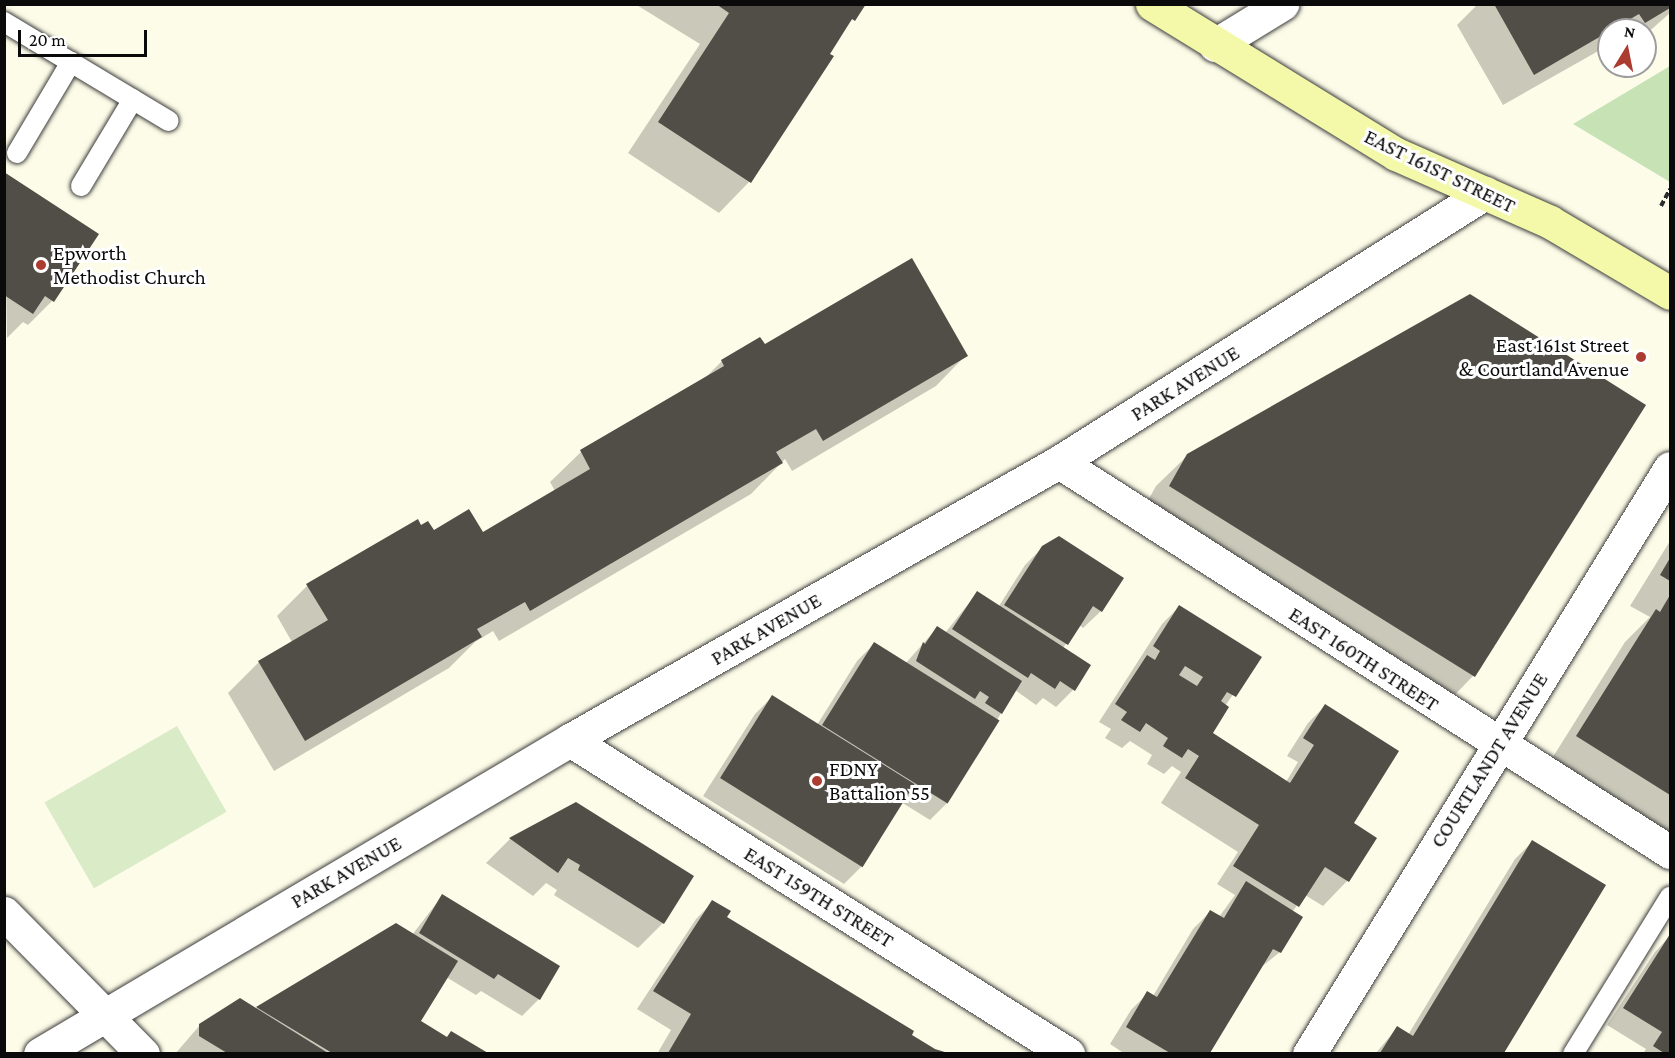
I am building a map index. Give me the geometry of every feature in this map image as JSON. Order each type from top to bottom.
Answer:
[{"type":"main road","name":"EAST 161ST STREET","points":[[1152,4],[1215,45],[1396,154],[1551,222],[1671,293]]},
{"type":"street","points":[[1215,45],[1282,4]]},
{"type":"street","name":"PARK AVENUE","points":[[40,1053],[570,740],[1059,462],[1485,193]]},
{"type":"street","name":"EAST 160TH STREET","points":[[1059,462],[1498,744],[1671,852]]},
{"type":"street","name":"COURTLANDT AVENUE","points":[[1309,1053],[1498,744],[1671,468]]},
{"type":"street","name":"EAST 159TH STREET","points":[[570,740],[1068,1053]]},
{"type":"street","points":[[4,913],[143,1053]]},
{"type":"lane","points":[[4,22],[169,121]]},
{"type":"lane","points":[[17,153],[71,62]]},
{"type":"lane","points":[[81,186],[133,99]]},
{"type":"lane","points":[[1573,1053],[1671,897]]},
{"type":"path","points":[[1661,206],[1671,189]]},
{"type":"green space","points":[[1670,66],[1670,182],[1573,124],[1650,78],[1657,78],[1657,74]]},
{"type":"green space","points":[[177,726],[226,812],[94,888],[44,803]]},
{"type":"building","points":[[716,4],[866,4],[855,21],[852,19],[830,54],[834,56],[751,183],[658,122],[729,13]]},
{"type":"building","points":[[1494,4],[1670,4],[1670,8],[1653,18],[1642,18],[1639,14],[1632,18],[1597,18],[1597,38],[1534,75]]},
{"type":"building","name":"Epworth Methodist Church","points":[[4,172],[99,234],[54,302],[45,296],[33,314],[4,295]]},
{"type":"building","points":[[912,258],[968,356],[823,441],[816,429],[776,452],[783,463],[530,611],[525,602],[477,629],[482,637],[305,741],[258,661],[328,620],[306,584],[418,519],[421,525],[428,521],[434,530],[469,509],[483,532],[590,469],[580,450],[724,366],[721,360],[760,337],[765,344]]},
{"type":"building","points":[[1470,294],[1646,405],[1475,677],[1169,486],[1187,454]]},
{"type":"building","points":[[1059,536],[1124,578],[1102,612],[1093,606],[1068,645],[1004,605],[1042,546]]},
{"type":"building","points":[[1670,558],[1670,581],[1660,575]]},
{"type":"building","points":[[977,591],[1091,665],[1075,691],[1060,681],[1055,689],[1031,673],[1028,678],[952,629]]},
{"type":"building","points":[[1670,595],[1670,795],[1576,736],[1656,609],[1660,612]]},
{"type":"building","points":[[1179,605],[1262,657],[1236,697],[1227,692],[1221,701],[1229,707],[1213,733],[1290,783],[1314,745],[1303,738],[1325,704],[1399,751],[1354,823],[1377,838],[1349,882],[1325,867],[1299,907],[1233,866],[1259,825],[1185,778],[1199,756],[1188,749],[1182,758],[1163,746],[1168,738],[1146,723],[1140,732],[1121,720],[1127,712],[1115,704],[1147,655],[1155,660],[1160,651],[1153,646]],"holes":[[[1185,666],[1203,677],[1197,686],[1179,675]]]},
{"type":"building","points":[[937,626],[1022,681],[1002,714],[985,703],[989,697],[980,691],[975,699],[916,661],[923,642],[925,644]]},
{"type":"building","points":[[874,642],[1000,720],[948,804],[822,725]]},
{"type":"building","name":"FDNY Battalion 55","points":[[772,695],[914,784],[863,867],[720,778]]},
{"type":"building","points":[[576,802],[694,876],[664,924],[578,870],[580,865],[568,858],[558,873],[509,838]]},
{"type":"building","points":[[1532,840],[1606,885],[1504,1053],[1380,1053],[1397,1026],[1413,1036]]},
{"type":"building","points":[[1246,881],[1303,917],[1281,953],[1273,949],[1210,1053],[1170,1053],[1126,1027],[1147,991],[1157,997],[1210,910],[1224,918]]},
{"type":"building","points":[[442,894],[560,966],[540,1000],[498,974],[494,979],[419,933]]},
{"type":"building","points":[[712,900],[731,911],[727,917],[914,1031],[912,1035],[935,1049],[948,1053],[668,1053],[691,1014],[653,991]]},
{"type":"building","points":[[396,923],[458,961],[421,1021],[447,1037],[451,1031],[488,1053],[332,1053],[256,1007]]},
{"type":"building","points":[[1670,934],[1670,1053],[1664,1053],[1653,1046],[1662,1032],[1623,1008]]},
{"type":"building","points":[[240,998],[328,1053],[227,1053],[199,1036],[199,1024]]},
{"type":"place","name":"Epworth Methodist Church","points":[[41,265]]},
{"type":"place","name":"East 161st Street & Courtland Avenue","points":[[1641,357]]},
{"type":"place","name":"FDNY Battalion 55","points":[[817,781]]}]
